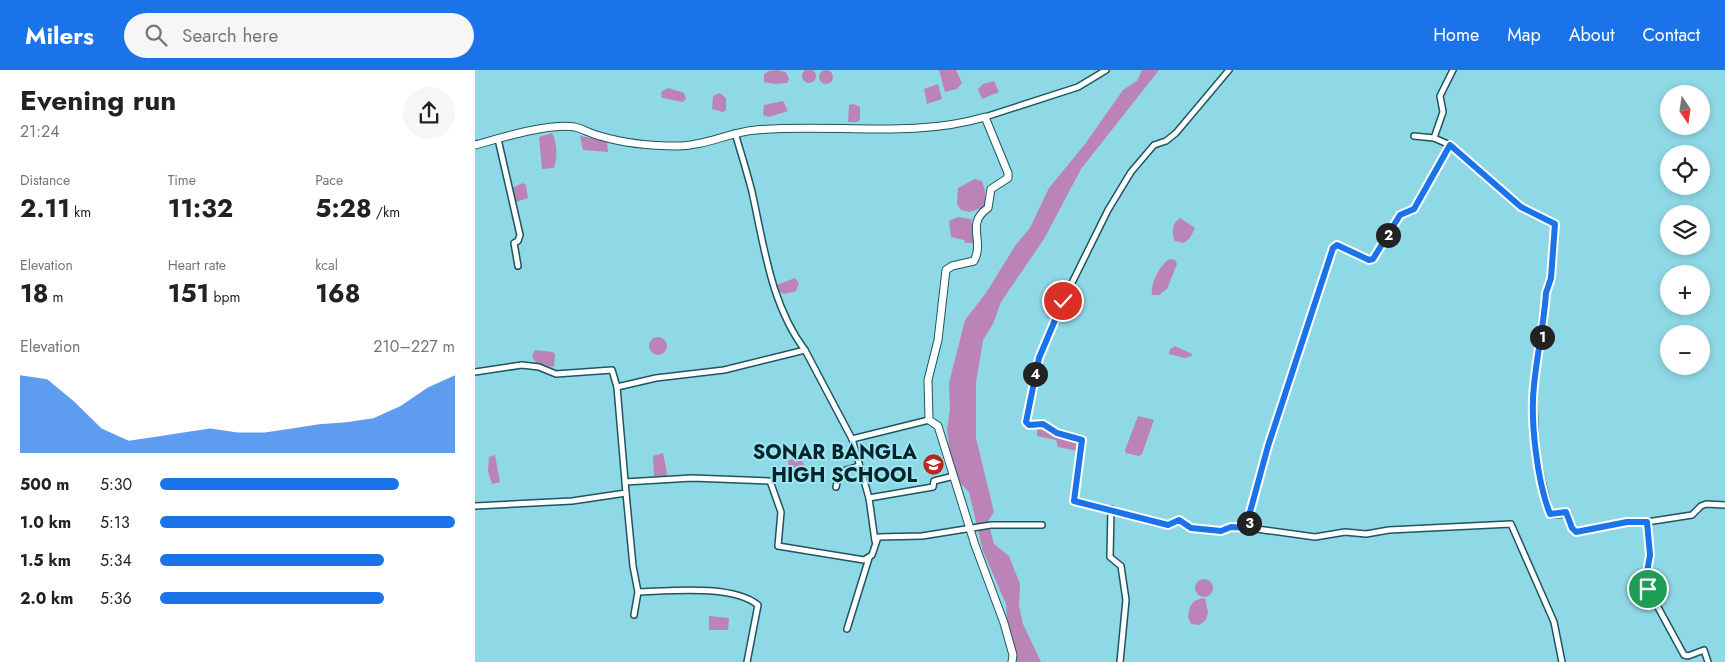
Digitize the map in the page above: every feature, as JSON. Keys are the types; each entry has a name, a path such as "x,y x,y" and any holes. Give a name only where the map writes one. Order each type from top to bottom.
{"street":[{"path":"475,145 562,126 576,127 600,137 679,146 756,130 817,128 894,130 950,126 985,117 1078,87 1106,70"},
{"path":"1229,70 1176,133 1166,141 1154,145 1131,172 1108,210 1063,301 1039,358 1026,422 1029,425 1043,424 1057,433 1082,440 1074,501 1168,525 1179,520 1191,528 1221,531 1231,527 1248,528 1315,537 1345,532 1366,534 1389,530 1511,524 1554,622 1562,662"},
{"path":"1434,138 1443,112 1440,96 1453,70"},
{"path":"929,420 928,380 937,340 946,270 952,266 974,261 977,247 975,222 980,214 988,208 991,188 1008,178 1008,173 985,117"},
{"path":"735,133 752,192 767,264 795,337 805,350 852,439 869,498 875,541"},
{"path":"1414,136 1434,138 1450,145 1521,207 1555,224 1551,278 1546,293 1533,387 1536,456 1550,514 1566,512 1572,528 1576,532 1627,522 1647,522 1692,515 1701,506 1706,504 1725,505"},
{"path":"498,139 519,235 518,241 514,243 517,266"},
{"path":"1248,528 1250,512 1268,446 1333,248 1337,245 1369,260 1373,259 1400,215 1414,209 1450,145"},
{"path":"617,387 656,378 724,370 805,350"},
{"path":"475,372 522,365 539,366 556,374 612,370 617,387 625,493 633,566 638,592 634,615"},
{"path":"852,439 929,420 938,426 1004,623 1013,654 1012,662"},
{"path":"836,487 839,474 859,466"},
{"path":"869,498 933,487 934,481 954,476"},
{"path":"625,482 692,478 770,481 781,512 778,546 864,560 869,558"},
{"path":"475,506 572,501 625,493"},
{"path":"1111,509 1110,557 1121,566 1126,600 1120,662"},
{"path":"1647,522 1650,555 1646,584 1651,599 1684,656 1704,650 1708,662"},
{"path":"847,629 877,537 922,536 991,525 1042,525"},
{"path":"638,592 736,594 758,605 747,662"}],"shaded area":[{"path":"806,69 812,69 816,76 812,83 806,83 802,79 802,73"},
{"path":"777,70 786,72 789,79 787,83 774,84 764,82 764,74"},
{"path":"823,70 829,70 833,77 829,84 823,84 819,80 819,74"},
{"path":"939,70 956,70 962,83 957,89 945,92"},
{"path":"1142,70 1159,70 1081,169 1044,239 1001,302 993,324 983,340 976,383 976,438 994,512 988,521 994,544 1009,556 1020,584 1019,606 1023,624 1041,662 1017,662 1007,619 1006,604 983,551 969,492 960,483 950,453 947,429 950,409 949,383 965,320 986,293 1015,246 1030,228 1049,188 1085,144 1123,90 1137,81"},
{"path":"994,81 999,92 982,99 978,89 983,84"},
{"path":"938,84 942,99 927,104 924,89"},
{"path":"668,88 684,93 686,99 683,102 662,98 661,92"},
{"path":"720,93 726,98 726,110 723,112 712,109 713,96"},
{"path":"783,101 788,111 769,117 763,115 764,105"},
{"path":"853,104 860,107 860,119 858,122 848,122 849,105"},
{"path":"552,133 556,145 554,168 542,169 539,137"},
{"path":"580,136 607,141 608,152 583,150"},
{"path":"975,179 982,181 985,191 985,207 969,212 961,210 957,204 958,188"},
{"path":"523,183 526,185 528,198 516,202 512,188"},
{"path":"958,217 971,219 975,243 965,243 964,240 951,237 949,221"},
{"path":"1180,218 1195,228 1190,238 1184,243 1175,241 1173,234 1173,228"},
{"path":"1170,259 1175,260 1177,264 1167,289 1159,295 1152,295 1157,275 1163,265"},
{"path":"795,278 799,283 796,291 784,294 780,292 777,285"},
{"path":"658,337 664,340 667,346 664,352 658,355 652,352 649,346 652,340"},
{"path":"1175,346 1192,354 1192,356 1185,358 1169,354 1170,349"},
{"path":"535,350 553,352 555,354 554,367 537,364 532,357"},
{"path":"1138,416 1154,420 1142,454 1139,456 1126,453 1125,450"},
{"path":"1041,426 1080,440 1078,451 1058,447 1056,440 1037,436 1037,427"},
{"path":"663,453 667,473 664,479 654,476 653,456"},
{"path":"495,455 500,482 492,484 488,471 489,457"},
{"path":"795,458 802,461 807,469 803,472 790,474 788,461"},
{"path":"1204,579 1210,582 1213,588 1210,594 1204,597 1198,594 1195,588 1198,582"},
{"path":"1205,598 1208,612 1206,620 1199,625 1191,624 1188,617 1189,609 1195,601"},
{"path":"709,616 729,618 728,630 709,630"}],"place":[{"name":"SONAR BANGLA HIGH SCHOOL","path":"933,464"}],"route":[{"path":"1063,301 1039,358 1026,422 1029,425 1043,424 1057,433 1082,440 1074,501 1151,519 1168,525 1179,520 1186,527 1191,528 1221,531 1231,527 1248,528 1250,512 1268,446 1319,285 1333,248 1337,245 1369,260 1373,259 1400,215 1414,209 1417,205 1430,177 1450,145 1521,207 1555,224 1556,230 1551,254 1551,278 1546,293 1541,343 1533,387 1536,456 1542,486 1550,514 1566,512 1573,531 1643,520 1647,522 1650,555 1646,578 1648,589"}]}
